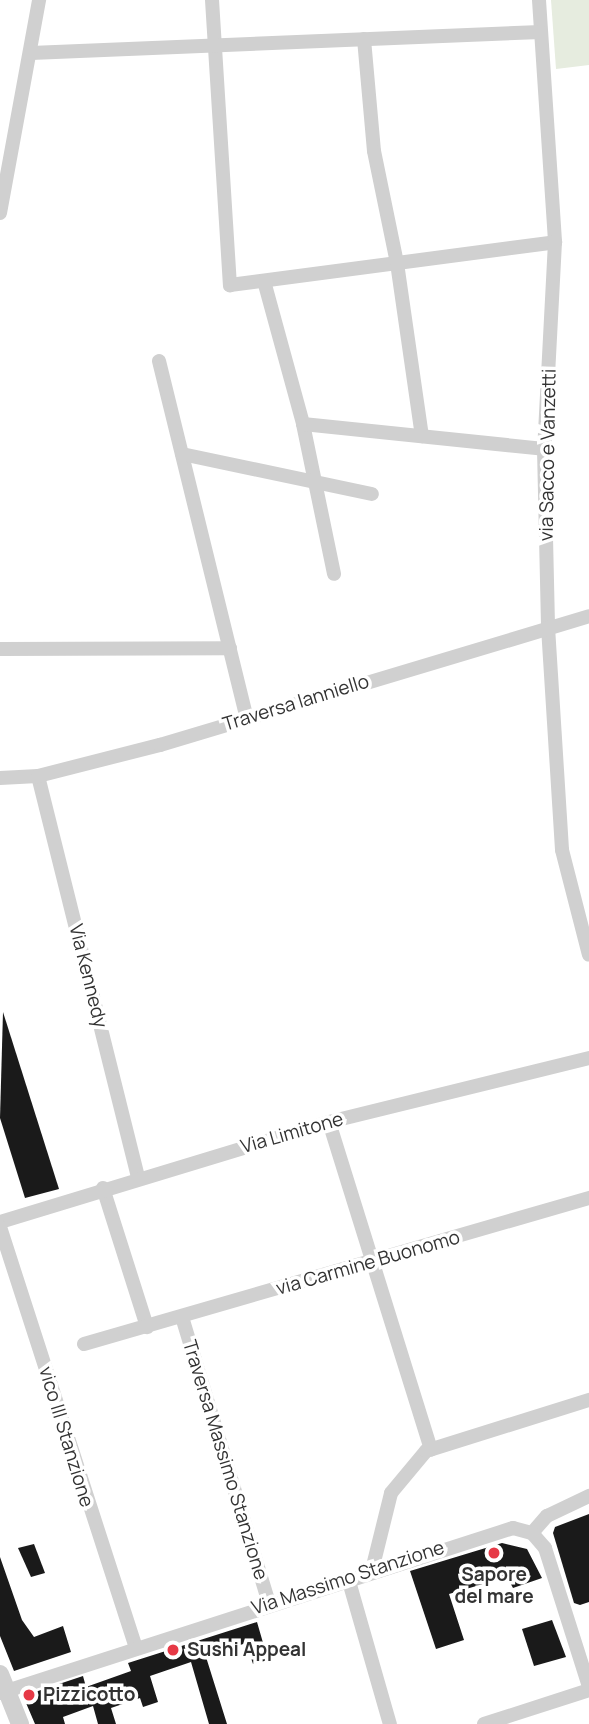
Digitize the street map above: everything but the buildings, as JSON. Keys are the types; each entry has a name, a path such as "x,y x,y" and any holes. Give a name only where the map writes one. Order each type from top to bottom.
{"street":[{"path":"0,213 39,0"},
{"path":"212,0 230,285 555,242"},
{"name":"via Sacco e Vanzetti","path":"539,0 555,242 544,449 548,626 562,850 589,955"},
{"path":"31,53 541,33"},
{"path":"364,39 374,151 397,263 422,436"},
{"path":"264,281 303,424 334,574"},
{"path":"159,361 247,718"},
{"path":"303,424 544,449"},
{"path":"182,454 372,494"},
{"name":"Traversa Ianniello","path":"0,778 38,776 247,718 548,626 589,616"},
{"path":"0,649 230,648"},
{"name":"Via Kennedy","path":"38,776 138,1176"},
{"name":"Via Limitone","path":"0,1225 138,1176 329,1122 589,1058"},
{"path":"329,1122 431,1450"},
{"path":"103,1188 147,1326"},
{"name":"via Carmine Buonomo","path":"84,1344 589,1198"},
{"name":"vico III Stanzione","path":"0,1225 135,1646"},
{"name":"Traversa Massimo Stanzione","path":"182,1317 269,1603"},
{"path":"372,1570 391,1493 410,1466 431,1450 589,1400"},
{"path":"484,1724 589,1689 545,1548 531,1533 547,1516 589,1496"},
{"name":"Via Massimo Stanzione","path":"2,1685 135,1646 490,1532 513,1528 531,1533"},
{"path":"348,1578 390,1724"},
{"path":"2,1685 20,1724"}],"shaded area":[{"path":"551,0 589,0 589,65 556,69"}],"place":[{"name":"Sapore del mare","path":"494,1553"},
{"name":"Sushi Appeal","path":"173,1650"},
{"name":"Pizzicotto","path":"29,1695"}]}
